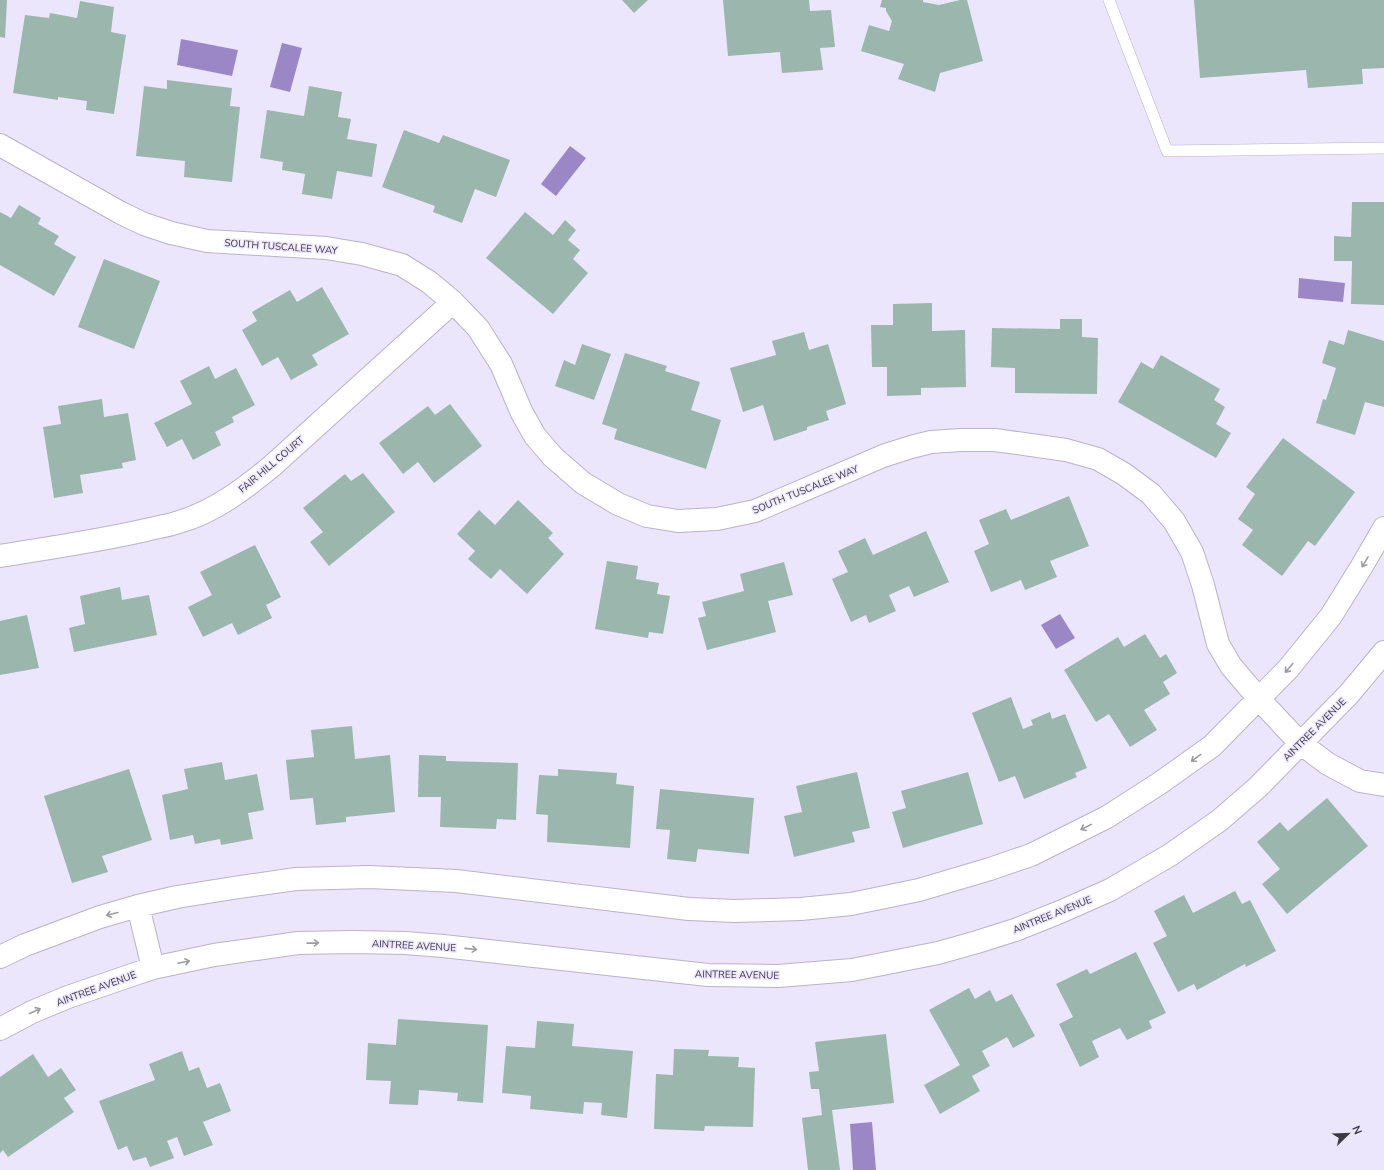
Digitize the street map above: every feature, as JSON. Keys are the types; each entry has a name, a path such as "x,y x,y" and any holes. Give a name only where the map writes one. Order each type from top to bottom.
{"street":[{"name":"SOUTH TUSCALEE WAY","path":"0,144 121,213 144,224 171,233 206,242 326,248 362,254 402,265 429,282 453,302 478,328 501,364 522,413 535,436 553,457 582,484 618,504 647,516 678,521 717,519 755,511 883,456 931,442 995,440 1066,450 1098,459 1124,474 1151,494 1174,521 1194,559 1203,584 1218,644 1231,666 1259,699 1300,743 1328,764 1360,781 1384,785"},
{"name":"FAIR HILL COURT","path":"0,556 110,538 180,522 228,499 250,484 272,466 453,302"},
{"path":"0,958 25,945 100,917 138,906 177,897 296,880 369,877 456,882 689,909 735,911 801,909 851,904 919,890 990,869 1032,855 1107,817 1160,783 1212,746 1288,669 1331,616 1384,528"},
{"name":"AINTREE AVENUE","path":"0,1029 32,1012 68,997 153,968 214,955 298,943 353,942 443,946 708,975 778,976 860,969 938,953 978,942 1047,917 1110,890 1170,854 1220,820 1258,787 1349,694 1384,652"},
{"path":"138,906 153,968"}],"lane":[{"path":"1109,0 1167,151 1384,148"}],"shaded area":[{"path":"181,39 238,50 232,76 177,65"},
{"path":"282,43 302,48 290,92 270,87"},
{"path":"570,146 586,158 556,196 541,184"},
{"path":"1299,278 1345,283 1343,302 1298,298"},
{"path":"1060,614 1075,638 1056,649 1041,625"},
{"path":"872,1122 876,1170 853,1170 850,1124"}],"building":[{"path":"0,0 7,0 5,38 0,37"},
{"path":"622,0 648,0 634,13"},
{"path":"723,0 809,0 810,11 831,10 835,47 820,48 823,70 782,73 780,52 728,56"},
{"path":"882,0 923,0 923,2 939,5 960,0 967,0 983,61 940,73 935,92 898,79 904,64 861,51 869,25 889,31 892,21 886,11 886,8 880,7"},
{"path":"1194,0 1384,0 1384,68 1362,69 1363,84 1308,88 1306,70 1200,78"},
{"path":"80,1 114,7 111,32 126,35 114,114 86,110 87,101 58,97 58,100 13,93 25,15 49,18 50,13 77,18"},
{"path":"167,80 232,88 230,106 240,107 232,182 184,177 185,161 136,156 144,86 167,89"},
{"path":"309,86 342,92 338,117 351,119 347,139 377,144 372,177 337,171 332,199 302,194 305,174 282,170 283,162 260,158 267,110 304,116"},
{"path":"404,130 439,143 443,135 510,160 496,197 475,189 462,223 433,212 435,206 382,187"},
{"path":"1352,202 1384,202 1384,305 1351,304 1352,261 1334,261 1334,236 1351,237"},
{"path":"19,205 41,218 38,224 59,236 54,244 76,257 54,296 0,265 0,212 11,218"},
{"path":"525,212 553,235 565,220 576,230 568,240 580,250 573,259 588,273 553,314 486,258"},
{"path":"104,259 160,281 134,349 78,327"},
{"path":"322,287 349,334 312,355 318,365 291,380 278,357 262,366 242,330 257,321 252,312 290,290 297,302"},
{"path":"932,303 932,331 965,330 966,387 921,388 921,395 887,396 887,367 872,367 871,325 893,325 893,304"},
{"path":"1060,319 1082,319 1082,337 1098,338 1097,394 1015,393 1015,368 991,367 992,328 1060,329"},
{"path":"1348,330 1384,341 1384,407 1365,402 1355,435 1316,423 1323,399 1326,400 1336,368 1322,363 1329,340 1344,345"},
{"path":"804,332 809,350 828,344 846,404 826,411 829,420 807,427 807,430 774,441 763,405 743,412 730,368 776,355 772,341"},
{"path":"582,344 611,354 594,400 555,386 564,360 575,365"},
{"path":"625,353 667,366 665,371 700,382 691,410 721,420 706,469 614,439 617,429 602,424"},
{"path":"1161,355 1220,389 1214,400 1225,407 1216,424 1231,433 1216,458 1118,402 1141,362 1153,369"},
{"path":"209,366 215,379 236,368 255,405 232,417 234,422 215,432 221,445 193,460 182,439 167,447 154,423 192,404 180,381"},
{"path":"102,399 104,417 128,413 136,460 122,463 123,468 80,475 83,493 54,498 43,427 61,424 58,406"},
{"path":"450,404 482,446 434,483 418,462 403,474 379,443 428,406 435,415"},
{"path":"1283,438 1355,492 1315,546 1308,541 1282,576 1242,545 1253,530 1238,519 1255,494 1246,487"},
{"path":"363,473 395,512 329,566 310,542 323,532 303,508 345,474 351,481"},
{"path":"1069,496 1089,546 1050,561 1057,577 1025,590 1021,580 991,592 974,551 989,544 979,520 1006,509 1011,520"},
{"path":"518,500 553,533 548,538 564,554 527,594 500,569 491,579 468,559 475,551 457,534 479,510 495,525"},
{"path":"926,531 949,582 914,597 909,586 889,595 896,611 869,623 866,615 851,622 832,579 848,572 838,551 865,538 873,555"},
{"path":"255,545 281,597 266,605 272,618 238,635 232,623 203,637 188,607 212,595 200,572"},
{"path":"607,561 638,566 636,579 659,583 657,594 670,596 663,634 649,632 648,638 595,629"},
{"path":"784,562 793,595 768,601 776,632 707,650 698,618 706,616 702,602 744,591 740,574"},
{"path":"120,587 122,600 149,595 157,635 74,652 69,628 85,624 80,596"},
{"path":"27,615 39,668 0,675 0,621"},
{"path":"1145,634 1160,658 1166,654 1177,673 1163,682 1170,694 1144,710 1157,730 1130,747 1109,714 1096,722 1064,670 1118,637 1124,647"},
{"path":"1011,697 1023,729 1033,725 1031,720 1050,712 1052,719 1065,714 1087,768 1075,773 1077,777 1024,799 1015,776 999,782 972,713"},
{"path":"352,726 355,759 390,755 395,812 346,817 346,822 316,825 313,798 290,800 286,760 314,757 311,730"},
{"path":"419,755 446,756 446,761 518,763 516,820 497,819 496,829 440,827 441,797 418,797"},
{"path":"222,762 225,780 257,774 264,810 248,813 253,839 221,845 220,839 195,844 193,835 170,840 162,795 188,789 184,769"},
{"path":"129,769 152,840 102,856 108,872 72,883 44,796"},
{"path":"558,769 617,773 616,784 634,786 630,848 547,842 548,815 536,814 539,775 558,776"},
{"path":"857,772 870,828 852,832 855,842 794,857 784,816 802,812 796,786"},
{"path":"968,772 983,824 903,848 892,812 906,808 901,791"},
{"path":"660,789 754,798 749,854 698,849 696,862 667,859 670,830 656,829"},
{"path":"1327,798 1368,846 1287,914 1262,884 1280,869 1257,842 1280,822 1288,831"},
{"path":"1235,891 1242,904 1250,900 1276,951 1246,967 1245,964 1197,990 1194,984 1178,992 1153,943 1167,936 1154,911 1184,895 1193,913"},
{"path":"1136,952 1166,1013 1149,1021 1152,1028 1127,1040 1120,1028 1092,1041 1099,1057 1080,1067 1059,1024 1073,1017 1056,984 1087,969 1090,974"},
{"path":"969,988 975,999 990,990 996,1002 1012,994 1035,1036 1013,1048 1007,1037 982,1051 990,1066 972,1076 980,1091 940,1114 924,1085 960,1065 929,1010"},
{"path":"398,1019 488,1025 483,1103 457,1101 458,1093 419,1090 418,1105 389,1104 391,1081 366,1080 368,1043 396,1045"},
{"path":"537,1021 574,1024 572,1046 633,1051 627,1118 601,1115 602,1103 584,1102 583,1114 530,1109 531,1096 502,1093 506,1046 535,1048"},
{"path":"886,1034 894,1103 832,1110 840,1170 808,1170 802,1118 822,1115 819,1089 811,1089 809,1072 819,1071 815,1042"},
{"path":"674,1049 709,1050 708,1056 739,1057 738,1067 755,1068 753,1127 705,1126 704,1131 654,1129 656,1074 673,1075"},
{"path":"182,1051 189,1071 199,1067 207,1088 220,1083 231,1111 203,1122 213,1145 184,1156 177,1137 167,1141 174,1158 150,1167 146,1157 133,1161 127,1146 118,1150 99,1101 155,1080 149,1064"},
{"path":"33,1054 48,1077 61,1068 76,1090 64,1098 74,1112 8,1157 3,1150 0,1153 0,1077"}]}
